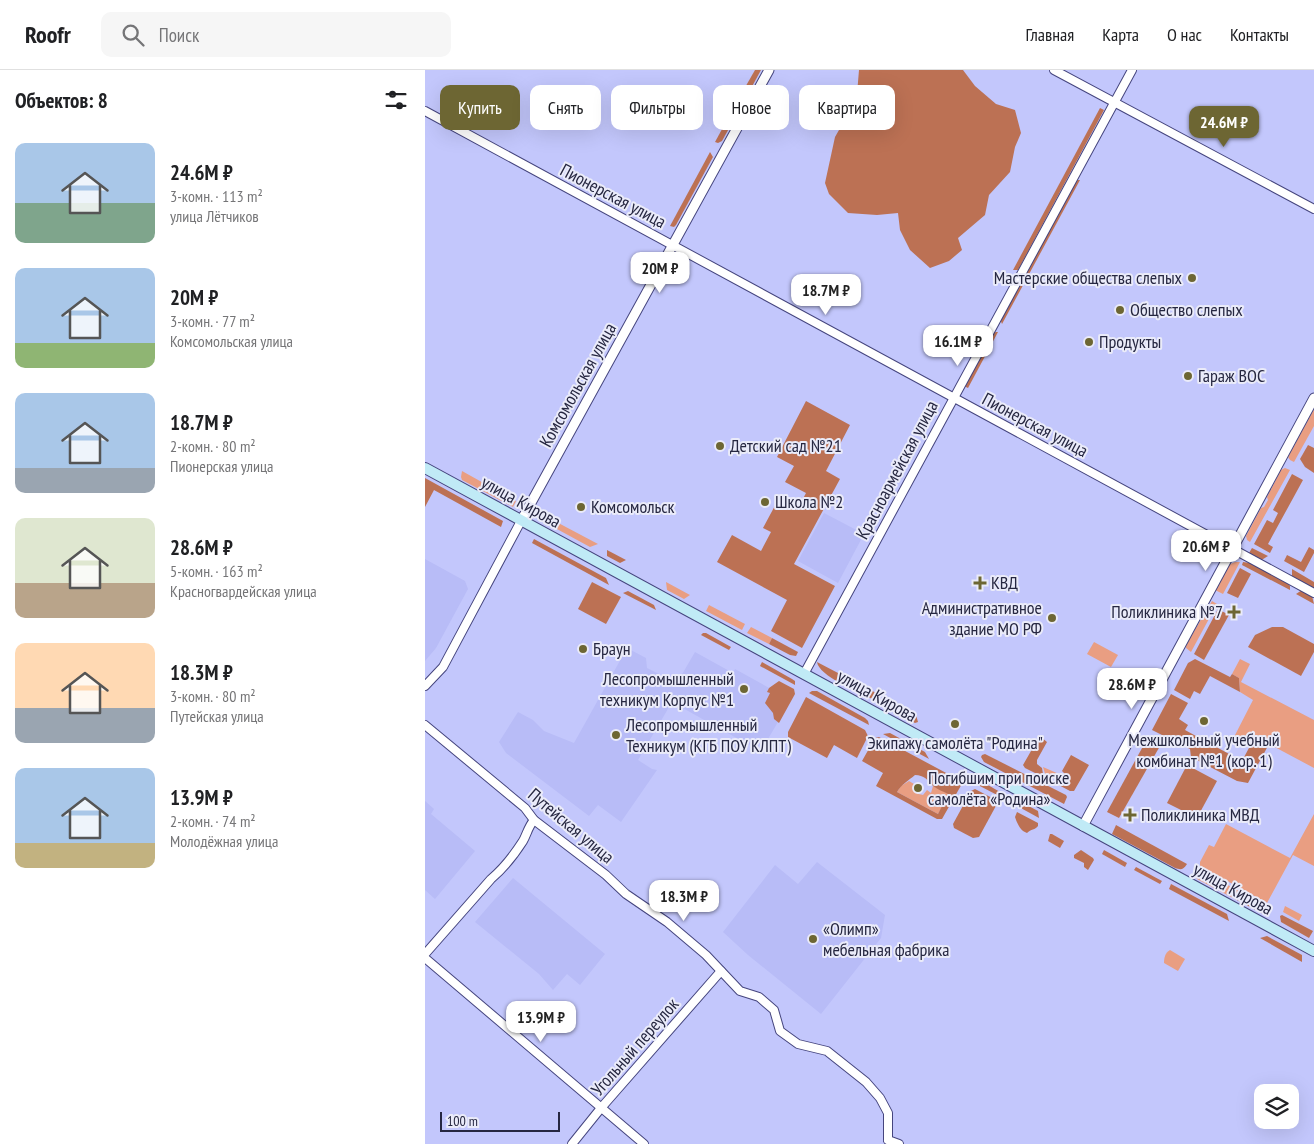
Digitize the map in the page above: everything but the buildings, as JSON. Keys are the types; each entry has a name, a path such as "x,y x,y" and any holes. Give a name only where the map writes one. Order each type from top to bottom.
{"main road":[{"name":"улица Кирова","path":"425,468 1314,951"}],"street":[{"name":"Комсомольская улица","path":"425,686 443,667 521,521 769,70"},
{"path":"1054,70 1314,209"},
{"name":"Красноармейская улица","path":"804,674 1131,70"},
{"name":"Пионерская улица","path":"425,111 1314,593"},
{"path":"1083,826 1314,398"},
{"name":"Путейская улица","path":"425,725 525,808 534,820 606,875 626,894 667,922 706,955 740,991 759,997 774,1010 780,1031 798,1044 827,1051 866,1082 880,1098 888,1113 885,1142 899,1144"},
{"path":"425,954 491,879 501,871 523,840 528,827 534,820"},
{"path":"425,958 644,1144"},
{"name":"Угольный переулок","path":"573,1144 601,1108 721,971"}],"shaded area":[{"path":"755,70 761,70 753,85 746,85"},
{"path":"859,70 963,70 975,86 996,104 1015,110 1021,133 1015,147 1010,172 989,195 985,215 958,238 962,250 949,261 930,268 910,250 900,230 898,213 877,215 848,213 829,194 825,183 835,137 839,130 895,130 895,85 858,85"},
{"path":"1100,108 1104,110 1018,270 1013,270"},
{"path":"722,130 728,130 722,141 715,142"},
{"path":"710,152 713,157 676,225 674,227 670,226"},
{"path":"1077,180 1080,180 1002,324 1000,319"},
{"path":"998,332 968,388 964,386 993,333"},
{"path":"806,401 850,425 826,471 840,479 794,564 835,586 802,648 771,631 787,600 717,562 732,535 761,551 771,532 763,528 778,500 797,510 806,493 785,482 794,466 777,457"},
{"path":"1314,409 1314,426 1294,462 1288,457"},
{"path":"1308,445 1314,448 1314,473 1305,467 1300,459"},
{"path":"1285,468 1290,470 1250,542 1246,536 1261,508 1264,507 1268,500 1267,497 1281,470"},
{"path":"462,471 516,501 513,507 462,480"},
{"path":"1292,474 1303,480 1268,544 1273,547 1270,553 1254,544 1267,520 1273,523 1278,513 1273,510"},
{"path":"425,478 503,521 501,527 434,490 425,507"},
{"path":"824,513 864,534 838,583 798,561"},
{"path":"547,517 598,544 590,547 544,522"},
{"path":"534,539 606,578 609,585 532,543"},
{"path":"1309,547 1314,550 1314,553 1304,572 1284,561 1287,555 1301,562"},
{"path":"1252,548 1268,556 1260,561 1250,556 1249,553"},
{"path":"607,550 626,560 620,563 607,556"},
{"path":"425,559 465,581 468,589 436,648 425,661"},
{"path":"1240,562 1223,594 1215,590 1228,565"},
{"path":"1243,562 1250,563 1288,583 1290,590 1242,565"},
{"path":"1240,568 1251,574 1238,598 1227,593"},
{"path":"1292,569 1314,582 1314,590 1292,578"},
{"path":"592,582 621,597 606,624 578,609"},
{"path":"666,582 690,595 684,599 667,590"},
{"path":"1302,590 1312,596 1314,604 1296,594"},
{"path":"628,591 654,605 656,610 623,593"},
{"path":"1212,601 1217,604 1191,652 1186,648 1186,645"},
{"path":"709,605 745,624 742,630 706,611"},
{"path":"1218,609 1229,615 1204,660 1194,654"},
{"path":"751,627 772,638 769,644 747,633"},
{"path":"1272,627 1283,627 1314,644 1314,652 1301,676 1248,647 1255,635"},
{"path":"703,633 731,647 729,650 701,635"},
{"path":"772,638 798,652 796,656 790,655 769,644"},
{"path":"1094,642 1118,655 1111,667 1087,654"},
{"name":"Лесопромышленный Техникум (КГБ ПОУ КЛПТ)","path":"627,648 646,658 647,668 677,683 695,652 733,673 735,669 791,700 765,744 755,740 749,745 672,702 638,760 657,770 621,822 598,805 589,816 506,753 499,742 518,712 533,720 544,731 574,743"},
{"path":"1195,659 1230,677 1232,674 1239,678 1240,692 1210,676 1200,694 1194,691 1190,699 1174,690 1188,663"},
{"path":"1240,659 1250,664 1241,682 1314,720 1314,768 1269,744 1250,746 1234,737 1253,700 1240,692 1239,678 1232,674"},
{"path":"762,662 795,681 795,685 760,666"},
{"path":"817,662 880,695 873,699 848,687 824,673"},
{"path":"779,681 794,689 795,694 779,723 774,719 773,713 765,703 770,693 767,692 769,688"},
{"path":"817,691 865,718 869,725 809,693"},
{"path":"1171,694 1188,703 1179,719 1188,725 1185,730 1242,761 1250,746 1269,744 1248,783 1237,781 1191,757 1190,749 1152,730"},
{"path":"806,697 865,730 868,736 857,758 834,745 827,758 788,737 788,732"},
{"path":"888,700 916,715 918,722 915,723 888,709 886,706"},
{"path":"890,733 925,752 929,759 883,734"},
{"path":"879,737 963,782 942,819 937,819 876,786 883,773 862,761 875,738","holes":["915,775 925,778 933,786 948,794 938,814 897,792"]},
{"path":"1039,737 1047,742 1037,760 1037,764 1042,768 1043,774 1041,776 1025,768 1023,765"},
{"path":"1147,739 1160,746 1119,818 1107,812"},
{"path":"985,754 1066,795 1064,804 984,762 981,757"},
{"path":"1071,755 1089,765 1074,791 1070,791 1053,782 1064,777 1065,774 1062,771"},
{"path":"1187,765 1217,781 1197,818 1167,803"},
{"path":"1043,767 1060,776 1049,779 1046,777"},
{"path":"909,781 914,784 913,788 916,792 923,795 927,790 931,793 933,786 949,794 938,814 897,792 901,786"},
{"path":"981,781 1000,792 1001,797 976,784"},
{"path":"975,789 996,800 997,804 979,837 973,838 954,828 953,824 971,791"},
{"path":"425,801 434,809 431,814 475,851 435,899 425,890"},
{"path":"1021,803 1038,811 1039,818 1019,807"},
{"path":"1017,812 1038,823 1038,826 1027,833 1022,830 1015,817"},
{"path":"1314,814 1314,866 1293,855 1267,903 1200,866 1200,862 1209,845 1214,847 1226,824 1290,858"},
{"path":"1116,825 1187,864 1182,869 1175,868 1112,834"},
{"path":"1050,834 1064,841 1060,848 1048,841"},
{"path":"1081,850 1094,860 1088,870 1084,867 1084,863 1074,858 1074,855"},
{"path":"1104,850 1127,863 1125,867 1102,854"},
{"name":"«Олимп» мебельная фабрика","path":"817,862 885,915 881,938 821,1014 748,955 723,932 775,865 798,884"},
{"path":"1136,867 1162,881 1160,884 1134,870"},
{"path":"1196,869 1239,891 1235,899 1197,879 1195,875"},
{"path":"513,878 605,954 580,985 567,974 553,990 539,974 475,922"},
{"path":"1171,884 1227,914 1229,921 1169,889"},
{"path":"1239,891 1271,909 1265,915 1235,899"},
{"path":"1285,906 1302,915 1299,921 1283,912"},
{"path":"1282,915 1313,931 1309,938 1281,922 1280,916"},
{"path":"1267,936 1302,955 1302,962 1260,938"},
{"path":"1170,950 1185,959 1178,971 1164,963 1165,956"}],"place":[{"name":"Мастерские общества слепых","path":"1192,278"},
{"name":"Общество слепых","path":"1120,310"},
{"name":"Продукты","path":"1089,342"},
{"name":"Гараж ВОС","path":"1188,376"},
{"name":"Детский сад №21","path":"720,446"},
{"name":"Школа №2","path":"765,502"},
{"name":"Комсомольск","path":"581,507"},
{"name":"КВД","path":"980,583"},
{"name":"Поликлиника №7","path":"1234,612"},
{"name":"Административное здание МО РФ","path":"1052,618"},
{"name":"Браун","path":"583,649"},
{"name":"Лесопромышленный техникум Корпус №1","path":"744,689"},
{"name":"Межшкольный учебный комбинат №1 (кор. 1)","path":"1204,721"},
{"name":"Экипажу самолёта \"Родина\"","path":"955,724"},
{"name":"Лесопромышленный Техникум (КГБ ПОУ КЛПТ)","path":"616,735"},
{"name":"Погибшим при поиске самолёта «Родина»","path":"918,788"},
{"name":"Поликлиника МВД","path":"1130,815"},
{"name":"«Олимп» мебельная фабрика","path":"813,939"}]}
